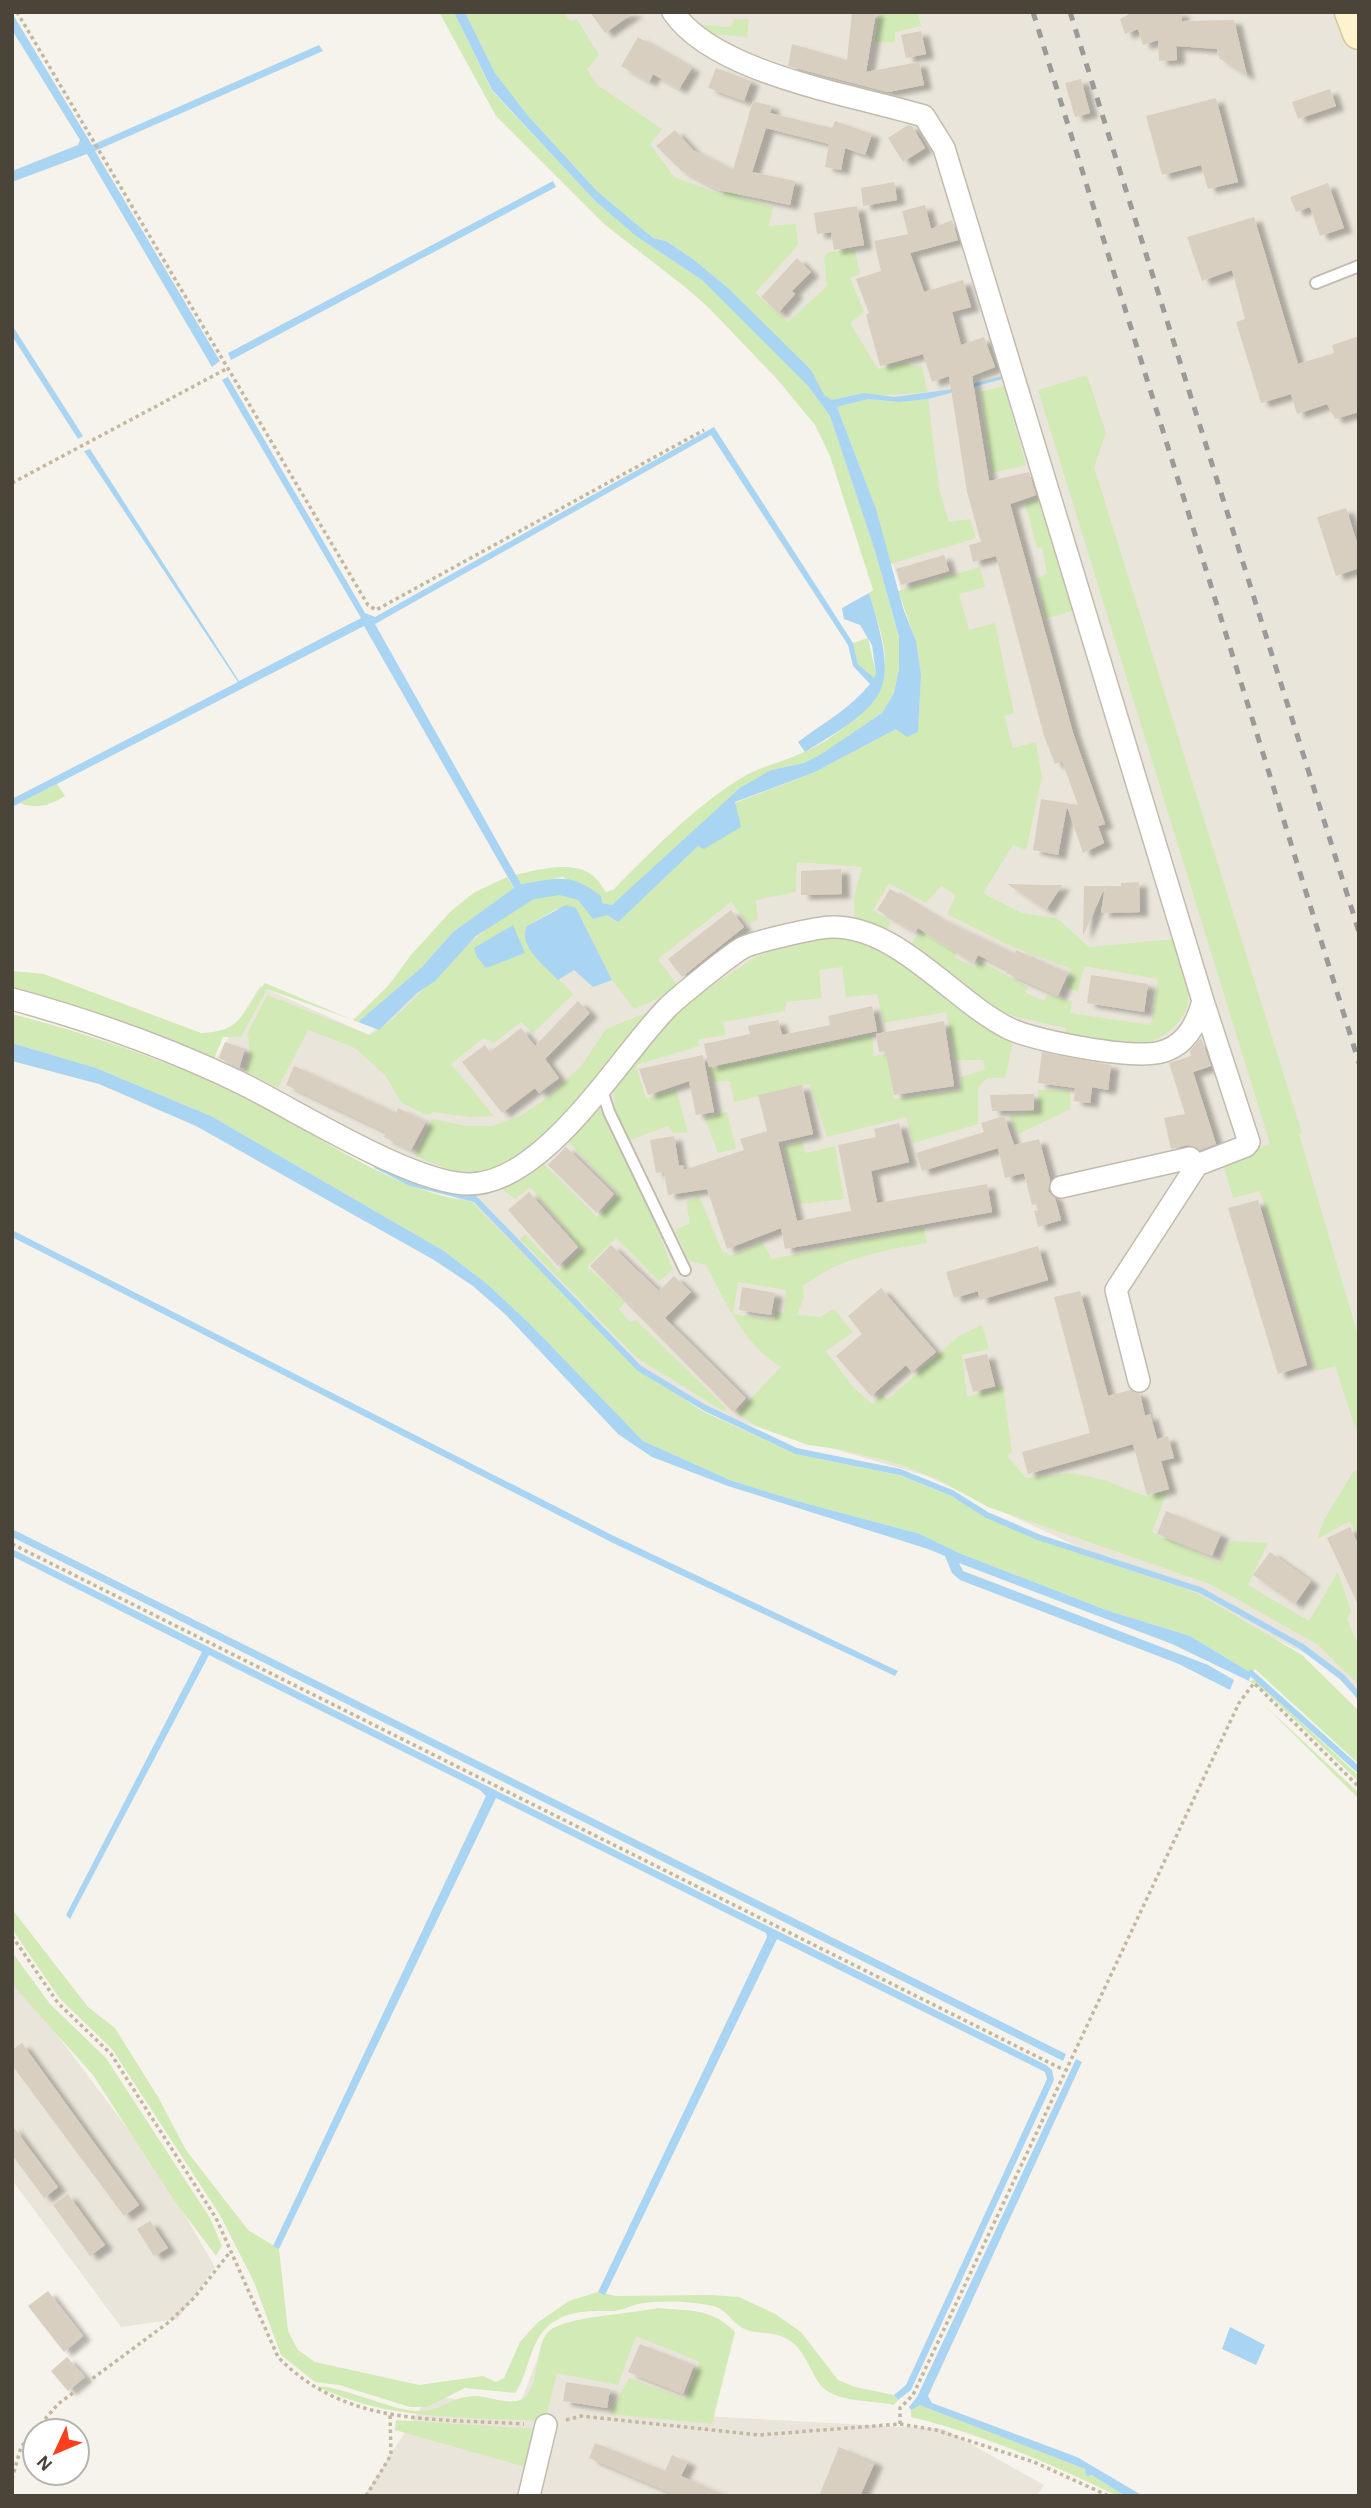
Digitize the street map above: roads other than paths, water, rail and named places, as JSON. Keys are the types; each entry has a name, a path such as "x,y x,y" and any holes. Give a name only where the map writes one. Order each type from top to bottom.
{"main road":[{"path":"1351,12 1359,33"}],"street":[{"path":"673,12 702,43 751,67 924,116 944,148 1203,1001 1249,1142 1246,1146 1197,1165 1116,1290 1139,1381"},
{"path":"12,999 149,1045 238,1082 405,1167 438,1179 468,1184 492,1181 514,1171 554,1138 602,1090 668,1007 743,948 831,927 864,932 936,973 974,1008 1013,1030 1054,1041 1122,1053 1161,1052 1181,1042 1198,1022 1203,1001"},
{"path":"1061,1187 1190,1158 1197,1165"},
{"path":"529,2496 546,2426"}],"lane":[{"path":"1316,283 1359,266"},
{"path":"602,1090 614,1124 685,1270"}],"water":[{"path":"454,12 465,12 495,73 529,117 597,191 653,238 666,241 693,259 728,288 811,370 824,395 832,400 864,393 894,397 953,389 1002,376 1003,379 928,399 899,402 868,399 837,407 876,509 903,608 916,641 921,675 918,732 907,737 896,729 815,772 735,802 741,827 704,849 698,846 618,922 607,915 593,919 578,900 559,895 534,899 476,936 435,981 417,993 379,1030 358,1022 421,968 453,932 514,888 364,626 12,807 12,799 238,682 84,451 90,449 239,681 361,618 222,380 228,377 365,613 375,617 714,427 853,643 858,664 874,678 876,674 872,645 860,625 844,619 842,608 869,593 884,652 885,673 880,690 871,705 856,719 805,752 798,742 845,708 870,684 853,666 848,645 711,435 375,624 521,884 554,879 572,880 601,896 602,903 612,905 740,788 771,770 804,763 820,755 882,713 894,693 899,668 899,637 875,551 830,416 808,386 702,280 636,236 595,201 492,90"},
{"path":"12,13 92,145 319,45 323,51 95,151 220,361 212,367 87,154 12,182 12,171 78,145 80,140 12,30"},
{"path":"553,181 556,187 231,360 228,353"},
{"path":"12,325 83,436 78,439 12,336"},
{"path":"566,905 576,908 612,980 593,987 574,970 558,980 529,948 525,933 527,926"},
{"path":"513,925 525,953 486,968 474,948"},
{"path":"12,1043 96,1068 211,1116 444,1251 486,1283 528,1322 643,1441 730,1480 920,1534 959,1553 1106,1610 1190,1636 1251,1673 1249,1681 1172,1644 959,1563 963,1571 1208,1665 1234,1680 1230,1690 1179,1664 960,1580 952,1573 945,1556 928,1549 728,1486 652,1457 618,1434 506,1315 473,1286 434,1260 196,1126 99,1084 12,1061"},
{"path":"12,1230 614,1536 898,1671 895,1676 613,1543 12,1237"},
{"path":"12,1529 1066,2054 1063,2061 12,1537"},
{"path":"12,1549 1052,2070 1054,2080 911,2390 898,2400 894,2395 906,2385 1047,2079 1045,2072 777,1939 605,2295 598,2292 767,1937 766,1933 496,1798 279,2249 273,2246 486,1796 480,1790 209,1655 70,1919 66,1915 202,1652 12,1556"},
{"path":"1076,2059 1082,2062 928,2396 932,2403 1077,2457 1143,2496 1125,2496 1092,2475 1086,2476 1085,2469 920,2405 911,2410 909,2407 917,2397"},
{"path":"1230,2327 1265,2345 1256,2365 1222,2349"}],"waterway":[{"path":"377,1166 411,1183 475,1199 639,1368 705,1408 796,1451 900,1472 952,1493 987,1515 1038,1537 1200,1590 1301,1646 1342,1677 1359,1696"},
{"path":"1251,1673 1359,1770"}],"railway":[{"path":"1033,12 1359,1063"},
{"path":"1070,12 1359,932"}]}
